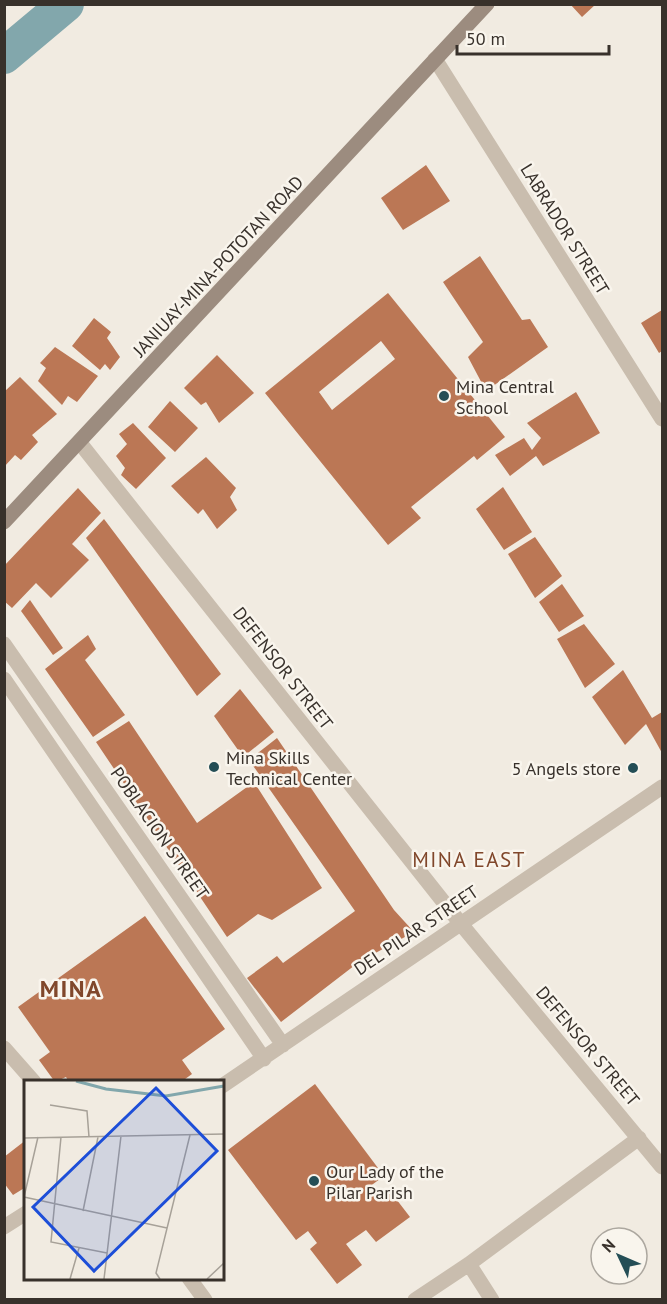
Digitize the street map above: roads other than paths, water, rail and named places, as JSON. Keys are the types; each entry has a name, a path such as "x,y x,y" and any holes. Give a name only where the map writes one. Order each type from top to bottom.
{"main road":[{"name":"JANIUAY-MINA-POTOTAN ROAD","path":"4,522 487,4"}],"street":[{"name":"LABRADOR STREET","path":"435,59 663,419"},
{"name":"DEFENSOR STREET","path":"80,443 461,924 663,1167"},
{"name":"POBLACION STREET","path":"4,644 283,1045"},
{"path":"4,679 264,1059"},
{"name":"DEL PILAR STREET","path":"224,1085 663,787"},
{"path":"4,1048 32,1080"},
{"path":"415,1299 469,1264 639,1138"},
{"path":"4,1227 24,1215"},
{"path":"469,1264 492,1299"},
{"path":"191,1280 205,1299"}],"waterway":[{"path":"4,56 66,4"}],"place":[{"name":"Mina Central School","path":"444,396"},
{"name":"Mina Skills Technical Center","path":"214,767"},
{"name":"5 Angels store","path":"633,768"},
{"name":"Our Lady of the Pilar Parish","path":"314,1181"}],"district":[{"name":"MINA EAST","path":"469,859"},
{"name":"MINA","path":"71,988"}]}
